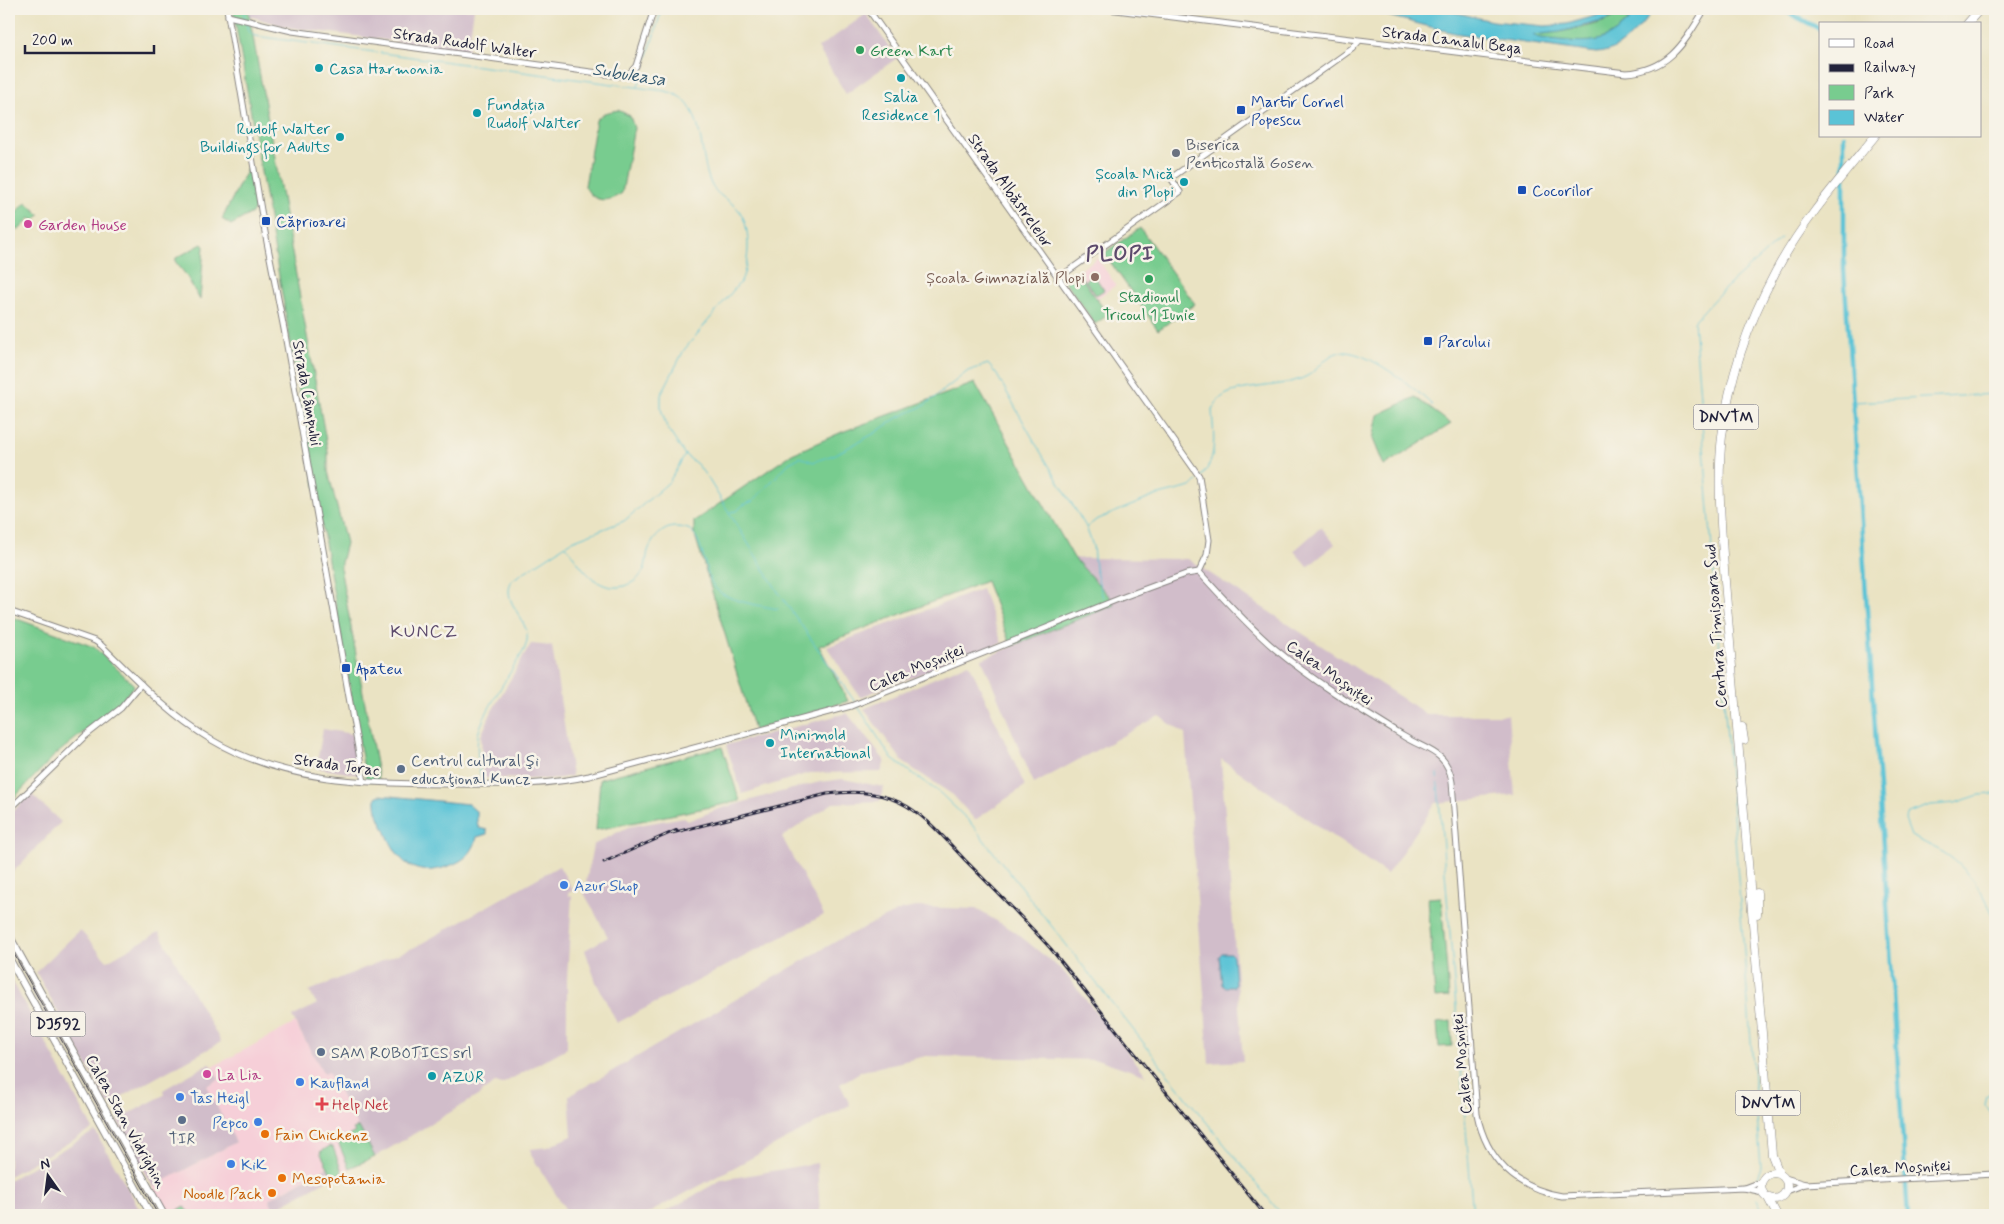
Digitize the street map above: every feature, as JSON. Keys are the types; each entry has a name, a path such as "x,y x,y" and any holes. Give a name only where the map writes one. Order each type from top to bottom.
{"highway":[{"path":"1969,22 1980,9"},
{"name":"Centura Timișoara Sud","path":"1782,1176 1772,1155 1732,666 1720,513 1722,436 1730,393 1748,334 1773,277 1794,241 1873,138"},
{"path":"1732,666 1744,740"},
{"path":"1756,960 1757,893"},
{"name":"Centura Timișoara Sud","path":"1763,1179 1772,1155"},
{"path":"1763,1179 1774,1172 1782,1176"},
{"name":"DNVTM","path":"1777,1215 1784,1193 1782,1176"},
{"name":"DNVTM","path":"1763,1179 1765,1195 1777,1215"},
{"path":"1765,1195 1775,1199 1784,1193"}],"main road":[{"name":"Calea Stan Vidrighin","path":"9,935 164,1215"},
{"name":"Calea Stan Vidrighin","path":"9,958 151,1215"}],"street":[{"name":"Strada Câmpului","path":"227,9 258,197 284,329 364,782"},
{"name":"Strada Rudolf Walter","path":"228,16 301,32 620,76 630,73 636,66 654,9"},
{"name":"Strada Albăstrelelor","path":"868,9 1199,476 1209,530 1207,555 1199,572"},
{"name":"Strada Canalul Bega","path":"1108,9 1620,73 1651,68 1672,56 1686,40 1705,9"},
{"path":"1058,279 1180,192 1171,178 1352,49 1359,41"},
{"name":"Calea Moșniței","path":"589,776 851,706 1126,596 1186,574 1199,572 1284,657 1395,732 1436,753 1448,766 1452,782 1477,1114 1484,1138 1499,1164 1512,1176 1529,1186 1549,1194 1562,1196 1744,1188 1765,1195"},
{"name":"Strada Torac","path":"9,611 95,641 161,703 201,733 255,760 298,773 364,782 546,784 589,776"},
{"path":"9,810 84,736 121,708 142,684"},
{"name":"Calea Moșniței","path":"1784,1193 1805,1184 1995,1174"},
{"name":"Calea Moșniței","path":"1782,1176 1805,1184"},
{"name":"Calea Moșniței","path":"1744,1188 1763,1179"}],"shaded area":[{"path":"248,9 474,9 468,51 287,27 249,16"},
{"path":"866,14 897,58 846,94 818,48"},
{"name":"Școala Gimnazială Plopi","path":"1097,258 1116,285 1096,299 1077,272"},
{"path":"1321,527 1335,544 1308,567 1294,551"},
{"path":"1074,558 1188,559 1428,715 1508,715 1515,795 1436,803 1387,874 1221,759 1243,1061 1209,1063 1185,734 1159,716 1034,784 982,659 1114,605 1111,598"},
{"path":"982,589 1002,643 860,697 827,647"},
{"path":"531,644 552,646 572,776 554,779 483,778 481,736 492,711"},
{"path":"969,663 1025,786 975,820 953,795 903,762 864,709"},
{"path":"847,713 885,761 881,772 809,773 742,794 726,745"},
{"path":"323,729 352,734 360,775 316,768"},
{"path":"843,779 884,787 880,801 833,803 782,837 824,915 617,1023 596,982 585,950 608,937 584,893 593,845 628,827 684,817 687,821 719,809 769,795 820,782"},
{"path":"30,793 61,822 9,876 9,816"},
{"name":"AZUR","path":"559,866 573,890 568,892 569,896 572,895 567,979 567,1048 502,1084 495,1083 481,1094 375,1157 328,1072 324,1074 292,1017 317,1004 309,991 415,947"},
{"path":"916,907 976,909 1014,931 1063,971 1147,1076 1100,1060 926,1056 862,1071 840,1084 850,1105 645,1215 569,1215 531,1155 531,1149 548,1147 572,1136 569,1096 842,938 901,910"},
{"path":"80,930 107,961 159,932 221,1042 108,1104 36,972"},
{"path":"9,975 93,1129 9,1176"},
{"path":"295,1023 324,1073 328,1071 375,1157 333,1177 327,1167 269,1199 274,1209 262,1215 169,1215 153,1187 236,1142 206,1086 219,1079 212,1067"},
{"path":"210,1063 219,1079 206,1086 236,1142 153,1187 117,1120 164,1095 163,1090"},
{"path":"95,1131 143,1215 9,1215 9,1180"},
{"path":"817,1163 820,1215 660,1215 721,1180"},
{"path":"328,1167 333,1177 274,1209 269,1199"}],"green space":[{"path":"233,9 248,9 328,452 328,471 346,543 340,567 379,780 366,781"},
{"path":"1627,9 1641,9 1614,33 1604,39 1588,42 1569,42 1533,37 1534,34 1583,28 1607,20"},
{"path":"618,110 630,116 634,128 622,193 611,199 601,200 592,196 585,186 596,120 604,113"},
{"path":"248,167 255,209 252,213 231,225 222,219"},
{"path":"26,202 40,215 34,221 30,218 19,230 16,228 11,233 9,231 9,221"},
{"name":"Stadionul Tricoul 1 Iunie","path":"1140,228 1195,304 1158,330 1104,253"},
{"path":"202,244 204,246 200,300 186,275 175,261 176,258"},
{"path":"1077,271 1108,315 1095,324 1064,280"},
{"path":"1093,274 1104,290 1096,295 1085,280"},
{"path":"975,383 1074,558 1111,598 1114,605 1011,646 986,581 819,646 848,701 754,730 694,532 694,521 792,454 842,432"},
{"path":"1415,397 1451,424 1384,466 1373,439 1378,415"},
{"path":"9,616 94,647 134,685 122,701 54,756 9,803"},
{"path":"722,747 740,801 596,830 600,779"},
{"path":"1441,897 1449,997 1435,998 1428,898"},
{"path":"1451,1021 1452,1046 1439,1047 1437,1023"},
{"path":"359,1127 375,1157 349,1168 338,1142 355,1132 353,1129"},
{"path":"330,1146 333,1147 342,1172 333,1177 320,1152"},
{"path":"185,1206 190,1215 171,1215 171,1214"}],"water":[{"path":"1361,9 1440,9 1492,21 1545,26 1567,24 1620,9 1627,9 1607,20 1560,32 1533,35 1545,39 1586,41 1605,38 1641,9 1654,9 1643,24 1622,44 1605,52 1596,53 1454,33"},
{"path":"380,795 468,804 477,812 479,828 487,830 487,834 477,837 471,851 464,859 454,864 436,869 416,869 401,859 390,841 377,811 376,797"},
{"path":"1222,953 1230,953 1233,956 1234,987 1222,985 1219,956"}],"waterway":[{"name":"Subuleasa","path":"243,9 245,18"},
{"path":"638,87 662,9"},
{"path":"1781,9 1819,28"},
{"name":"Subuleasa","path":"246,22 248,31 255,36 665,91 678,96 688,105 699,129 711,184 742,215 747,233 748,254 741,281 684,350 661,395 661,409 667,428 685,455 697,464 709,480 780,595"},
{"path":"1844,138 1844,270 1908,1215"},
{"path":"1756,1180 1761,1167 1694,321 1717,296 1781,238"},
{"path":"1201,477 1207,469 1213,453 1212,409 1221,398 1238,390 1298,380 1312,373 1328,358 1338,353 1354,354 1378,364 1403,380 1432,405"},
{"path":"730,512 737,511 743,505 753,501 789,463 800,457 813,462 836,454 875,433 895,419 925,405 968,371 988,364 997,375 1086,527 1093,546 1095,568 1103,598"},
{"path":"1854,402 1995,394"},
{"path":"481,779 477,747 480,728 484,717 524,650 527,640 525,627 509,594 512,580 572,541 624,521 669,482 685,455"},
{"path":"1087,527 1096,520 1155,496 1191,487 1197,481"},
{"path":"566,546 597,582 605,586 624,586 634,581 645,568 648,551 658,534 671,528 687,529 695,535 699,542 709,575 716,589 736,600 778,609"},
{"path":"783,599 855,702"},
{"path":"857,705 892,759 940,793 969,821 1190,1102 1282,1215"},
{"path":"1437,774 1473,1215"},
{"path":"1995,794 1979,795 1955,803 1931,805 1908,813 1905,820 1911,836 1949,856 1966,871 1979,889 1995,919"},
{"path":"1995,1091 1987,1095 1985,1105 1995,1119"},
{"path":"1757,1199 1764,1215"}],"tram line":[{"path":"9,945 158,1215"}],"railway":[{"path":"672,833 827,794 846,792 873,794 890,798 908,807 934,828 1051,949 1265,1215"},
{"path":"604,862 677,830"}],"place":[{"name":"Green Kart","path":"860,50"},
{"name":"Casa Harmonia","path":"319,68"},
{"name":"Salia Residence 1","path":"901,78"},
{"name":"Martir Cornel Popescu","path":"1241,110"},
{"name":"Fundația Rudolf Walter","path":"477,113"},
{"name":"Rudolf Walter Buildings for Adults","path":"340,137"},
{"name":"Biserica Penticostală Gosen","path":"1176,153"},
{"name":"Școala Mică din Plopi","path":"1184,182"},
{"name":"Cocorilor","path":"1522,190"},
{"name":"Căprioarei","path":"266,221"},
{"name":"Garden House","path":"28,224"},
{"name":"Școala Gimnazială Plopi","path":"1095,277"},
{"name":"Stadionul Tricoul 1 Iunie","path":"1149,279"},
{"name":"Parcului","path":"1428,341"},
{"name":"Apateu","path":"346,668"},
{"name":"Minimold International","path":"770,743"},
{"name":"Centrul cultural şi educaţional Kuncz","path":"401,769"},
{"name":"Azur Shop","path":"564,885"},
{"name":"SAM ROBOTICS srl","path":"321,1052"},
{"name":"La Lia","path":"207,1074"},
{"name":"AZUR","path":"432,1076"},
{"name":"Kaufland","path":"300,1082"},
{"name":"Tas Heigl","path":"180,1097"},
{"name":"Help Net","path":"322,1104"},
{"name":"TIR","path":"182,1120"},
{"name":"Pepco","path":"258,1122"},
{"name":"Fain Chickenz","path":"265,1134"},
{"name":"KiK","path":"231,1164"},
{"name":"Mesopotamia","path":"282,1178"},
{"name":"Noodle Pack","path":"272,1193"}],"district":[{"name":"PLOPI","path":"1120,253"},
{"name":"KUNCZ","path":"424,631"}]}
